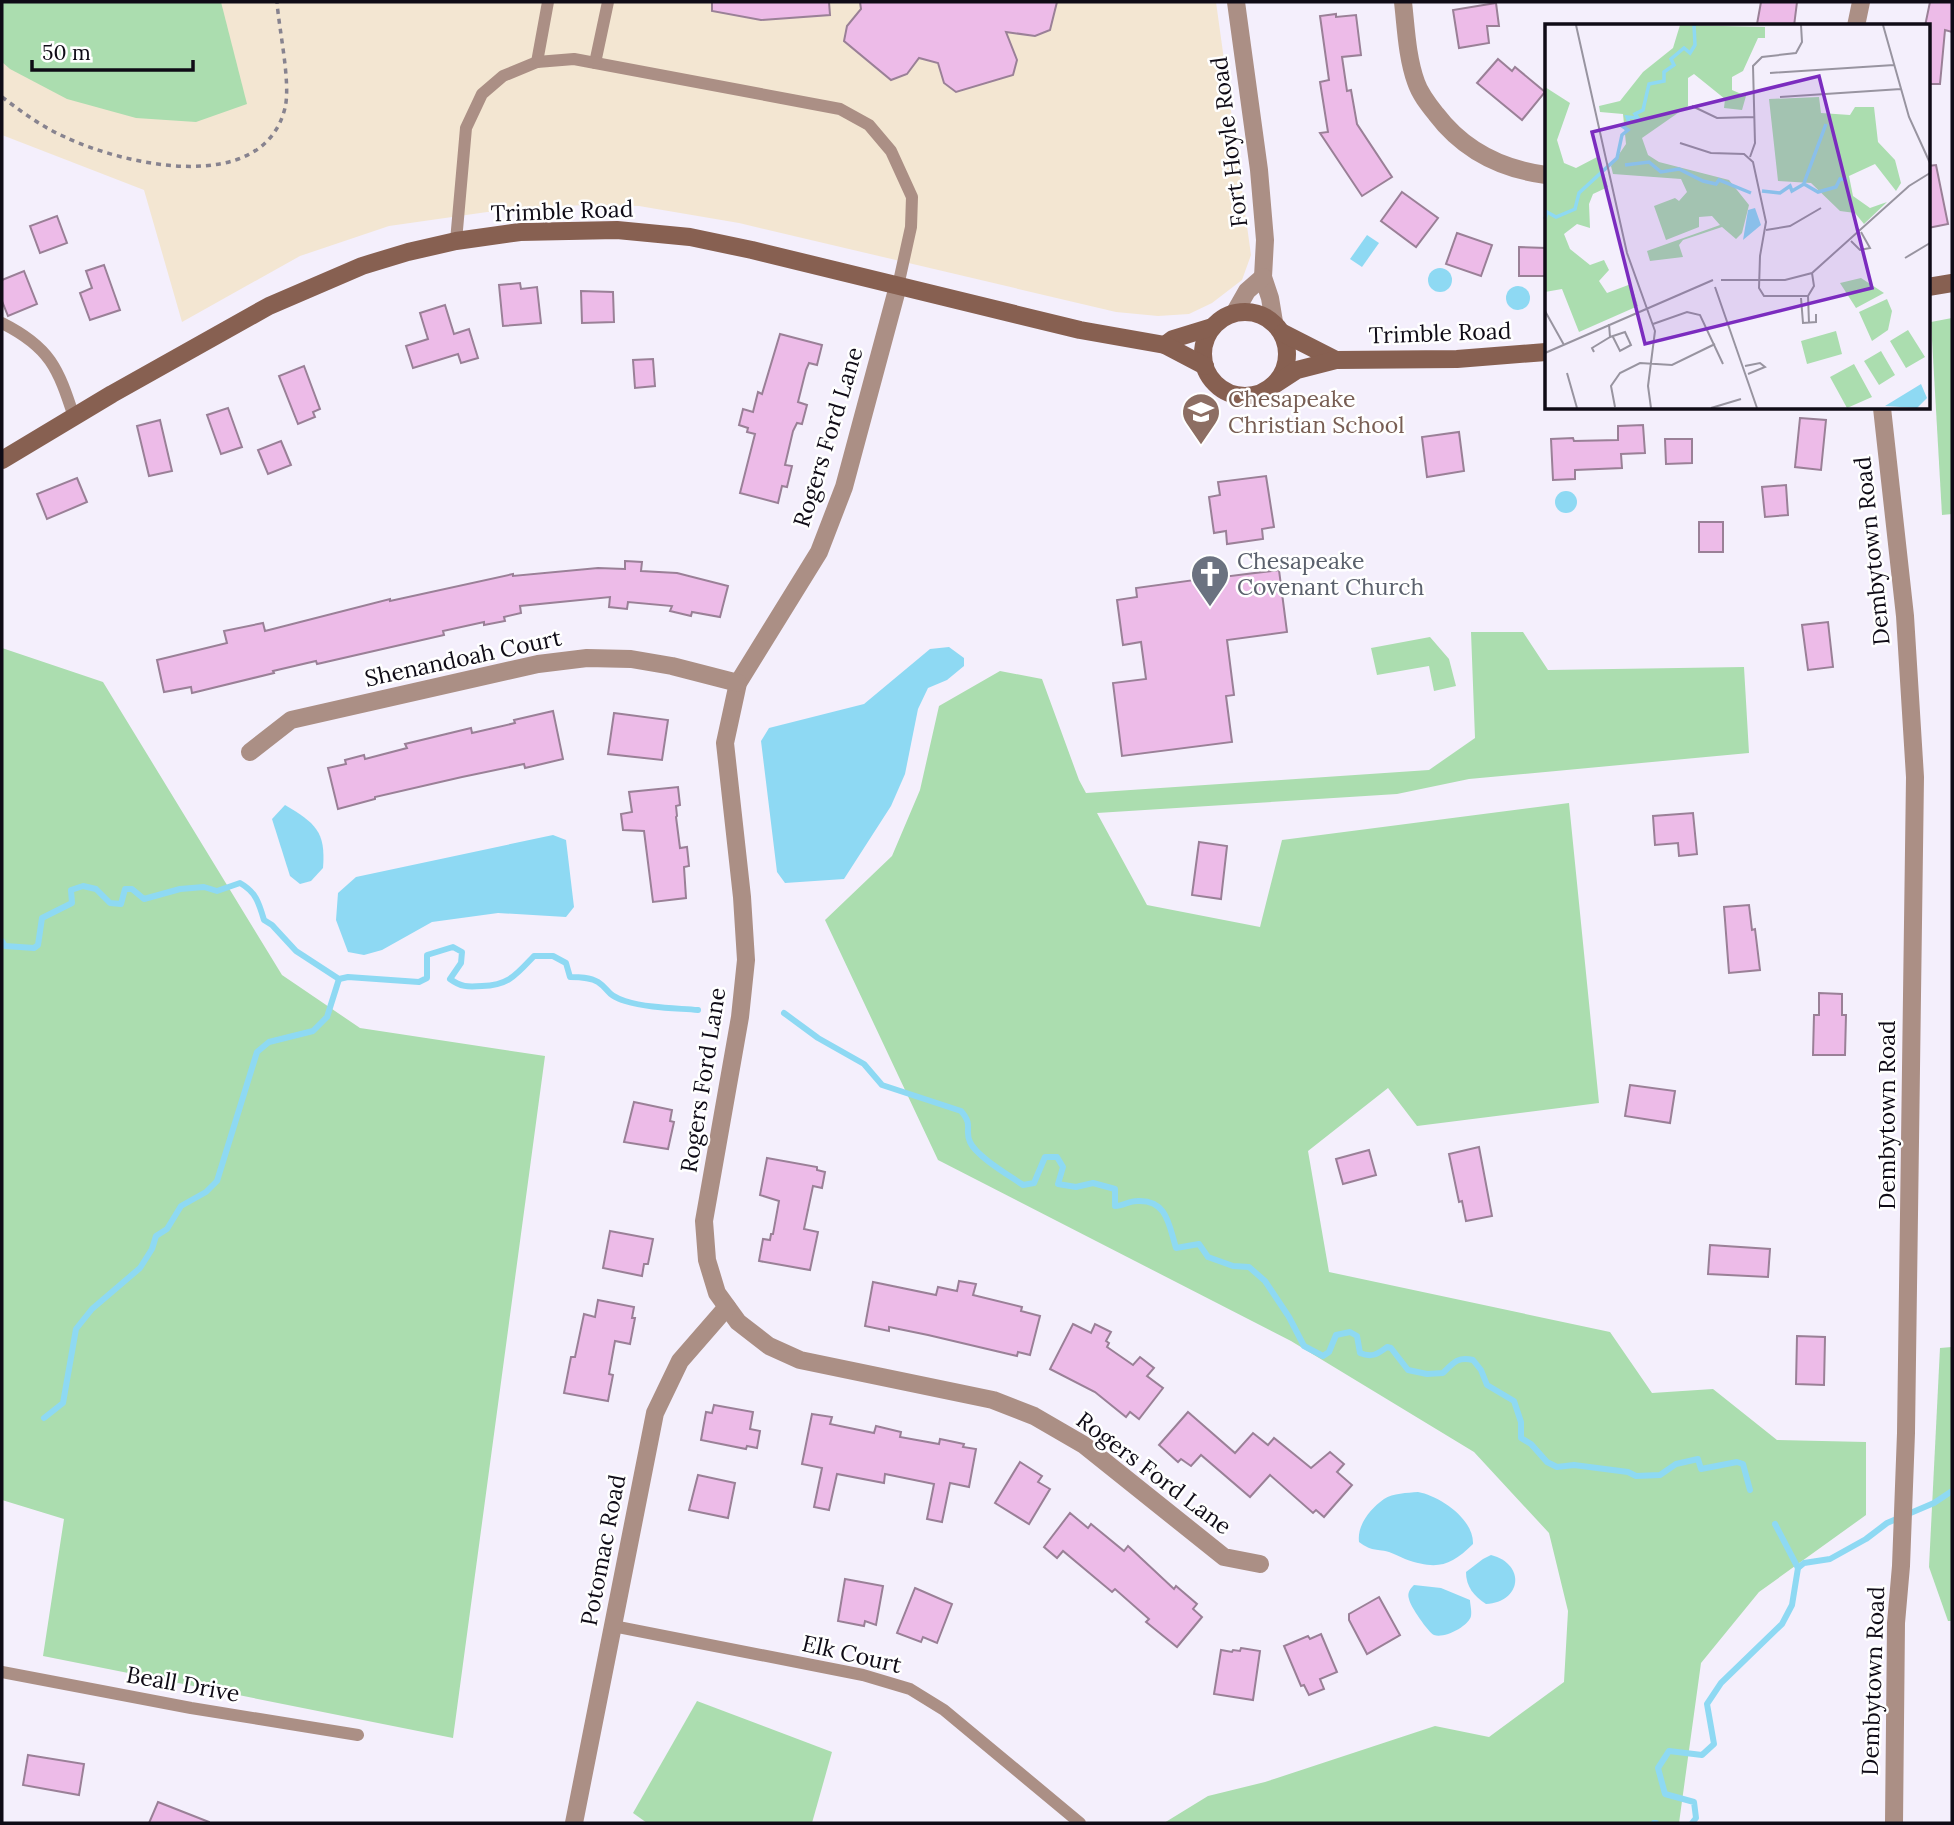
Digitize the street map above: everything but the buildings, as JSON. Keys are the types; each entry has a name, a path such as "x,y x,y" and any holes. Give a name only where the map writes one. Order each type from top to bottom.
{"street":[{"name":"Fort Hoyle Road","path":"1237,2 1259,170 1265,240 1263,276 1278,328"},
{"path":"1403,2 1410,61 1416,82 1423,97 1447,128 1468,146 1493,161 1512,169 1545,174"},
{"path":"1856,24 1861,2"},
{"name":"Trimble Road","path":"2,460 269,306 362,266 456,241 520,232 617,230 690,237 1080,330 1165,345 1205,366"},
{"path":"1235,312 1247,291 1263,276"},
{"path":"1930,287 1952,283"},
{"name":"Rogers Ford Lane","path":"898,286 844,487 819,552 738,683 725,743 746,960 740,1017 704,1220 707,1260 717,1293 727,1307 738,1322 769,1346 800,1360 993,1401 1034,1416 1084,1445 1224,1558 1260,1564"},
{"path":"1165,345 1173,339 1212,327 1235,312 1249,311 1262,315 1278,328 1287,346 1283,374 1274,385 1262,393 1234,395 1221,389 1211,379 1205,366 1203,352 1212,327"},
{"name":"Trimble Road","path":"1278,328 1336,360"},
{"name":"Trimble Road","path":"1274,385 1297,370 1336,360 1457,359 1545,352"},
{"name":"Dembytown Road","path":"1881,410 1905,616 1915,777 1911,1182 1904,1500 1896,1623 1894,1823"},
{"name":"Shenandoah Court","path":"250,752 291,720 538,664 587,659 631,659 672,666 738,683"},
{"name":"Potomac Road","path":"573,1823 655,1413 680,1361 727,1307"}],"lane":[{"path":"537,62 548,2"},
{"path":"595,63 608,2"},
{"path":"456,241 466,128 482,94 503,76 537,62 574,59 840,109 869,125 891,151 912,197 911,227 898,286"},
{"path":"2,323 19,331 50,357 62,378 74,417"},
{"name":"Elk Court","path":"613,1626 863,1675 910,1689 944,1710 1080,1823"},
{"name":"Beall Drive","path":"2,1672 358,1735"}],"path":[{"path":"2,97 34,121 66,138 121,157 142,162 188,165 223,163 244,158 272,136 286,106 277,2"}],"shaded area":[{"path":"2,2 1216,2 1251,255 1242,280 1212,303 1189,314 1158,316 1116,312 739,223 639,206 515,208 389,226 300,256 182,322 144,190 2,135"}],"green space":[{"path":"2,2 221,2 247,104 196,122 136,118 67,99 10,69 2,62"},
{"path":"1952,318 1952,514 1942,515 1931,322"},
{"path":"1471,632 1523,632 1548,670 1744,667 1749,753 1469,779 1397,794 1097,813 1147,905 1260,927 1282,840 1569,803 1599,1103 1417,1126 1388,1088 1308,1151 1329,1272 1610,1332 1652,1393 1713,1389 1777,1440 1866,1442 1866,1515 1759,1592 1701,1663 1679,1823 1164,1823 1208,1796 1265,1782 1435,1726 1489,1737 1564,1682 1568,1611 1549,1533 1474,1452 1291,1341 938,1160 825,920 892,856 920,790 939,706 1000,671 1042,679 1086,793 1429,770 1475,738"},
{"path":"1430,637 1449,659 1456,686 1434,691 1429,666 1377,675 1371,648"},
{"path":"2,648 103,682 282,975 360,1028 545,1056 453,1738 43,1656 64,1519 2,1500"},
{"path":"1952,1347 1952,1621 1948,1621 1929,1567 1940,1348"},
{"path":"697,1701 832,1752 812,1823 647,1823 633,1813"}],"water":[{"path":"1367,235 1379,243 1362,267 1350,259"},
{"path":"1440,268 1449,271 1452,280 1449,289 1440,292 1431,289 1428,280 1431,271"},
{"path":"1518,286 1527,289 1530,298 1527,307 1518,310 1509,307 1506,298 1509,289"},
{"path":"1562,491 1570,491 1577,498 1577,506 1570,513 1562,513 1555,506 1555,498"},
{"path":"949,647 964,658 964,666 947,680 928,688 918,709 905,774 891,806 844,879 785,883 777,872 761,741 769,728 864,704 930,649"},
{"path":"285,805 311,823 323,845 323,868 311,881 300,884 290,876 272,819"},
{"path":"553,835 566,840 574,907 566,917 498,913 432,922 382,950 364,955 348,952 336,920 338,893 356,877"},
{"path":"1418,1492 1436,1498 1462,1518 1472,1535 1473,1544 1465,1552 1450,1562 1425,1565 1389,1552 1371,1549 1359,1542 1362,1524 1379,1503 1392,1496"},
{"path":"1491,1555 1510,1566 1515,1582 1507,1597 1486,1604 1471,1591 1466,1572"},
{"path":"1414,1585 1441,1588 1470,1600 1469,1620 1450,1633 1434,1635 1416,1613 1408,1597"}],"waterway":[{"path":"2,941 5,946 34,948 38,945 42,918 72,903 71,890 83,886 96,889 110,903 121,904 125,889 132,889 144,899 180,889 204,887 217,891 240,883 256,898 264,920 296,951 339,979 348,977 419,982 427,978 427,955 453,947 462,952 461,963 450,979 461,985 499,984 517,974 534,956 553,956 566,963 570,977 595,980 619,999 652,1006 698,1010"},
{"path":"44,1418 63,1403 76,1329 92,1309 140,1268 152,1249 156,1236 167,1229 181,1206 206,1192 217,1181 257,1052 269,1042 313,1031 327,1017 339,979"},
{"path":"784,1013 818,1038 864,1064 882,1085 961,1111 967,1120 968,1138 973,1147 1023,1185 1034,1183 1045,1157 1057,1157 1063,1167 1058,1184 1076,1187 1093,1183 1115,1189 1115,1206 1137,1201 1155,1204 1165,1215 1176,1248 1199,1244 1208,1257 1233,1266 1249,1267 1265,1281 1304,1346 1323,1356 1329,1352 1336,1335 1350,1332 1357,1336 1360,1353 1371,1355 1387,1347 1391,1348 1408,1370 1427,1374 1443,1373 1453,1363 1473,1360 1487,1385 1514,1401 1521,1422 1521,1438 1531,1444 1547,1462 1557,1467 1574,1465 1628,1472 1636,1476 1660,1475 1676,1464 1698,1459 1701,1469 1737,1462 1743,1464 1750,1490"},
{"path":"1692,1823 1696,1818 1694,1802 1665,1794 1658,1768 1669,1751 1702,1755 1714,1744 1707,1704 1721,1683 1782,1624 1792,1605 1798,1568 1804,1563 1830,1559 1866,1539 1887,1523 1934,1503 1952,1491"},
{"path":"1775,1524 1798,1568"}],"place":[{"name":"Chesapeake Christian School","path":"1201,446"},
{"name":"Chesapeake Covenant Church","path":"1210,608"}]}
